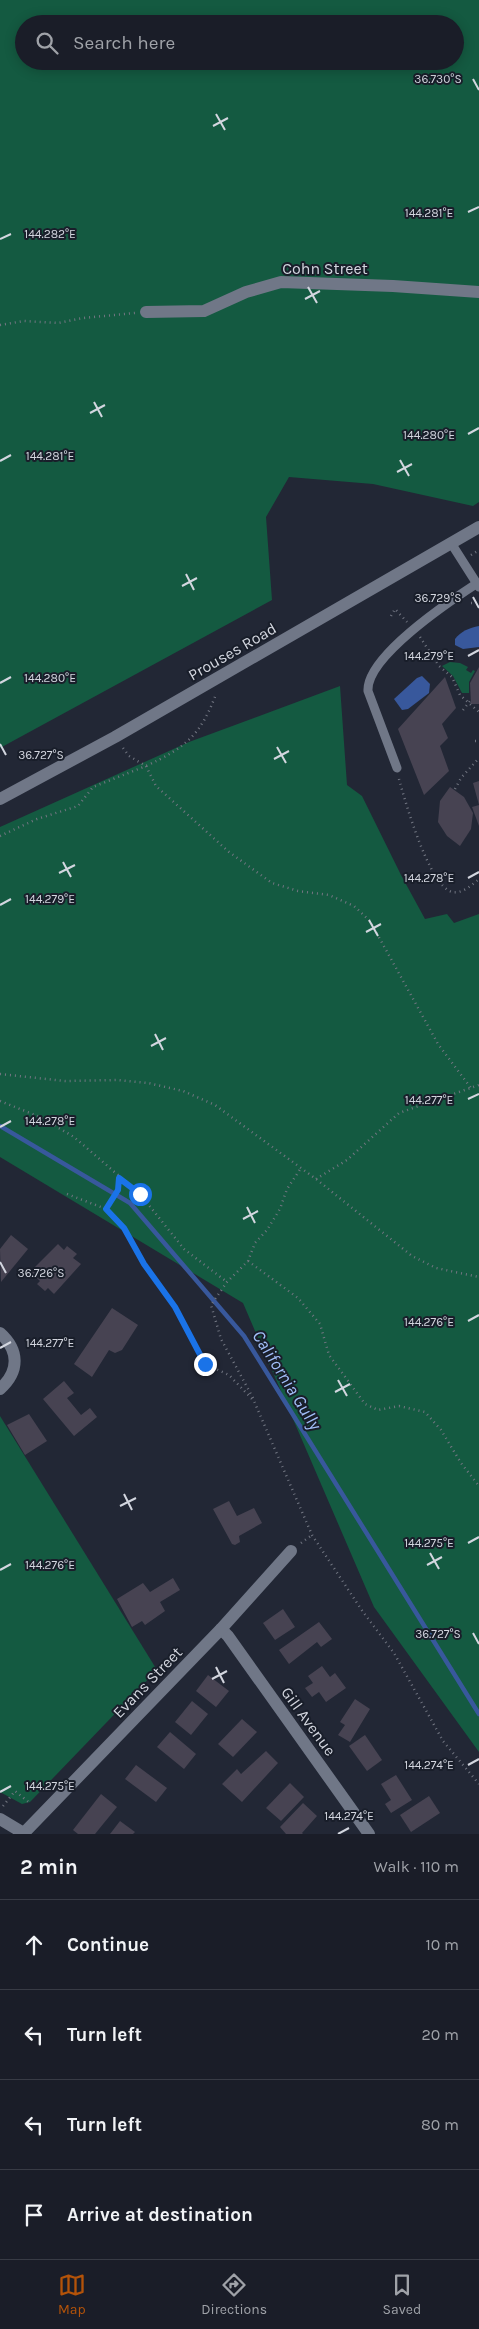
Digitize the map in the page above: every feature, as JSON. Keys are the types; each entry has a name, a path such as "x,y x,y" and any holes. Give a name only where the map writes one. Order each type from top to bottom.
{"street":[{"name":"Cohn Street","path":"146,312 204,311 246,292 281,282 393,286 479,292"},
{"name":"Prouses Road","path":"0,799 115,737 479,528"},
{"path":"0,1333 11,1344 16,1358 14,1372 0,1389"},
{"name":"Evans Street","path":"24,1834 221,1629 290,1551"},
{"name":"Gill Avenue","path":"221,1629 228,1636 369,1834"},
{"path":"1,1813 24,1834"}],"lane":[{"path":"396,768 367,686 371,675 413,630 478,586 451,543"}],"path":[{"path":"0,325 24,321 58,323 83,318 146,312"},
{"path":"391,616 395,610 426,645 439,666 452,677 460,695 470,701 479,712"},
{"path":"0,836 38,819 78,806 92,787 146,766 189,742 208,716 217,693 210,682"},
{"path":"463,710 470,701"},
{"path":"115,737 129,756 146,766 156,786 229,852 272,883 298,891 329,895 354,906 370,921 438,1044 471,1088"},
{"path":"455,789 458,782 479,758"},
{"path":"396,768 412,823 440,883 450,891 457,892 467,888 479,879"},
{"path":"0,1074 65,1081 141,1082 183,1091 215,1105 316,1179 412,1256 436,1268 479,1278"},
{"path":"316,1179 347,1160 399,1113 479,1085"},
{"path":"0,1101 40,1117 74,1137 119,1178 140,1194 184,1249 227,1282"},
{"path":"301,1168 287,1189 276,1216 255,1243 248,1262 227,1282 210,1305 221,1338 254,1401 312,1535 363,1612 394,1652 443,1740 479,1784"},
{"path":"106,1209 118,1190 119,1178"},
{"path":"67,1194 106,1209 124,1228 144,1264 175,1307 205,1364 229,1375 254,1401"},
{"path":"248,1262 298,1298 320,1324 329,1355 365,1404 378,1410 399,1406 425,1412 441,1430 479,1486"},
{"path":"1,1813 16,1791 31,1804"}],"green space":[{"path":"0,0 479,0 479,502 473,506 373,484 289,477 266,517 272,600 0,748"},
{"path":"450,662 460,663 468,667 466,670 471,673 473,670 475,671 469,682 469,693 462,693 453,676 442,666"},
{"path":"340,686 347,785 362,796 425,919 447,914 454,923 479,914 479,1752 374,1607 243,1303 0,1157 0,827 189,742"},
{"path":"0,1416 157,1670 30,1802 22,1804 0,1792"}],"water":[{"path":"479,626 479,647 463,649 455,645 455,639 460,634"},
{"path":"422,676 430,684 429,693 408,709 402,710 394,699 417,678"}],"building":[{"path":"479,667 479,704 471,704 470,683"},
{"path":"445,677 456,708 442,724 448,738 440,746 449,771 424,795 398,729"},
{"path":"479,781 479,805 473,783"},
{"path":"450,787 464,797 473,813 471,829 460,846 447,836 438,822 440,801"},
{"path":"479,805 479,826 472,807"},
{"path":"11,1235 28,1249 1,1282 0,1249"},
{"path":"58,1244 64,1250 67,1246 77,1254 73,1258 81,1264 54,1294 48,1288 45,1291 37,1284 40,1281 30,1272"},
{"path":"112,1308 138,1325 122,1350 115,1353 109,1350 92,1377 74,1364"},
{"path":"64,1381 74,1393 67,1398 81,1415 90,1408 97,1417 74,1436 43,1399"},
{"path":"29,1414 47,1441 25,1455 7,1425"},
{"path":"229,1501 237,1516 254,1508 262,1523 239,1536 240,1542 235,1545 232,1544 213,1509"},
{"path":"173,1578 180,1590 160,1602 165,1611 145,1625 142,1621 132,1627 117,1599 143,1583 150,1592"},
{"path":"283,1609 295,1627 275,1640 263,1623"},
{"path":"319,1622 332,1639 321,1647 317,1642 289,1664 279,1650"},
{"path":"322,1666 330,1677 335,1673 346,1688 326,1702 319,1692 312,1697 305,1688 313,1683 308,1676"},
{"path":"208,1675 229,1691 216,1707 196,1691"},
{"path":"355,1699 370,1709 350,1742 338,1735 345,1725 340,1722"},
{"path":"192,1701 208,1714 191,1735 175,1722"},
{"path":"242,1719 257,1732 233,1757 218,1744"},
{"path":"170,1732 196,1754 184,1769 157,1747"},
{"path":"365,1735 382,1760 367,1771 349,1746"},
{"path":"266,1751 278,1763 242,1802 222,1784 237,1769 241,1774"},
{"path":"136,1765 167,1788 156,1802 125,1779"},
{"path":"396,1775 412,1800 391,1813 385,1804 391,1800 381,1784"},
{"path":"290,1783 304,1797 281,1821 266,1808"},
{"path":"101,1794 117,1807 95,1834 78,1834 73,1830"},
{"path":"429,1796 440,1813 411,1832 400,1815"},
{"path":"303,1803 317,1816 303,1834 286,1834 280,1827"},
{"path":"120,1821 135,1832 133,1834 110,1834"}],"waterway":[{"name":"California Gully","path":"0,1126 130,1203 244,1336 479,1714"}],"route":[{"path":"140,1194 119,1178 118,1190 106,1209 124,1228 144,1264 175,1307 205,1364"}]}
